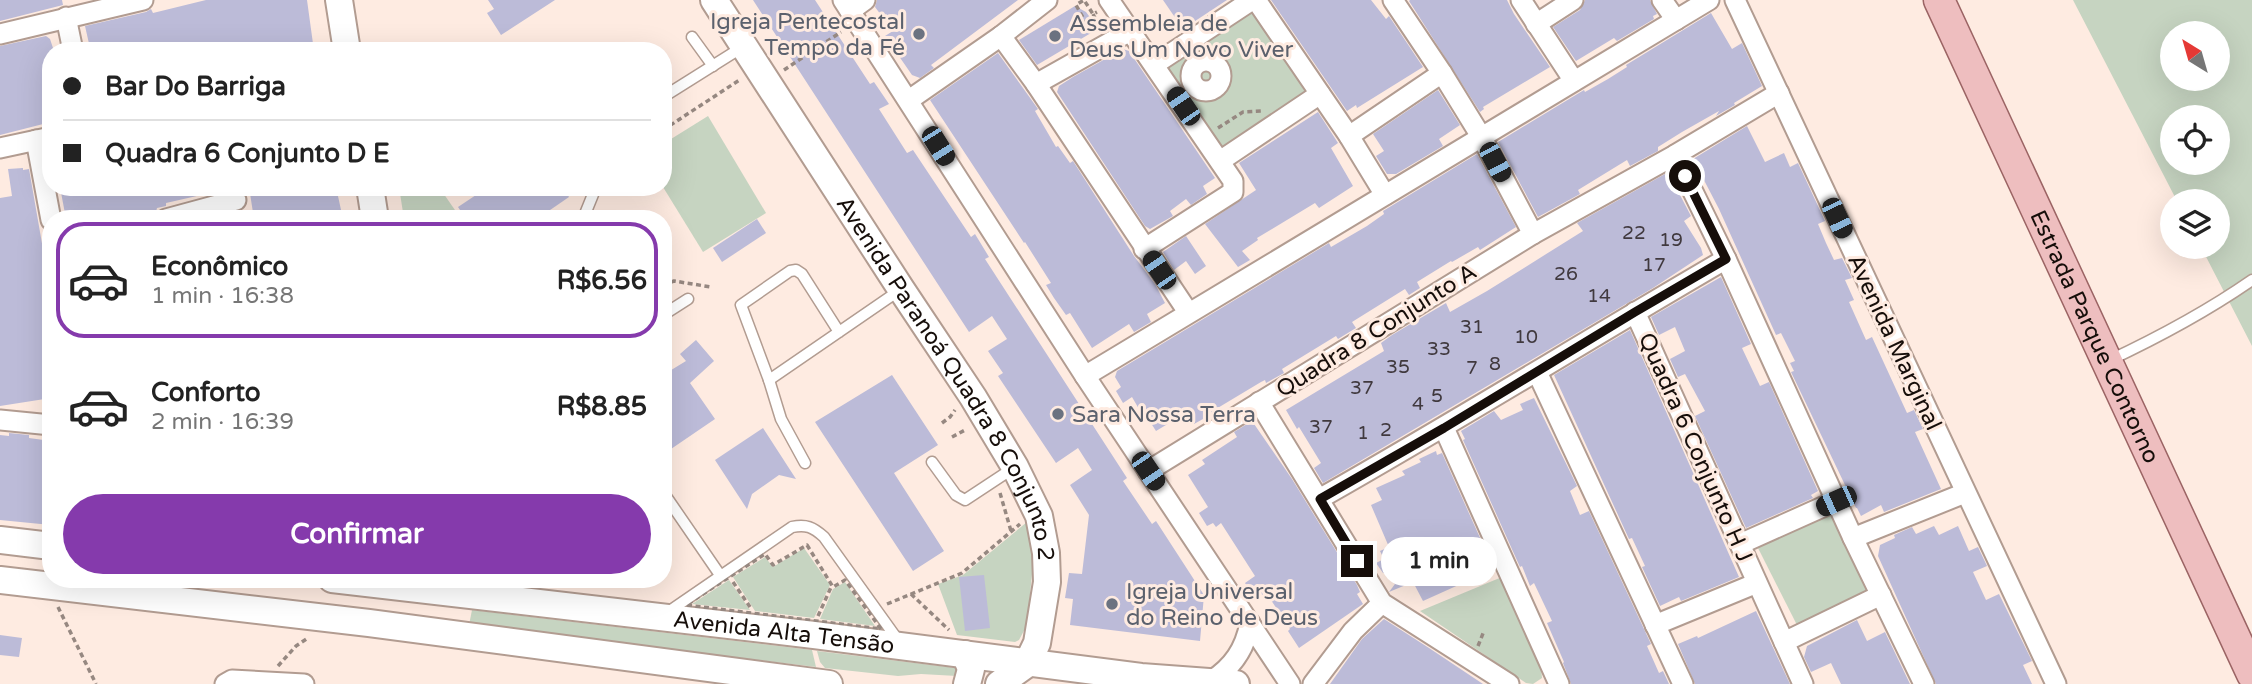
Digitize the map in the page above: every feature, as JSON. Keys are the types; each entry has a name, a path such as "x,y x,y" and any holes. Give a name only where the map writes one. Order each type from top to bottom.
{"main road":[{"name":"Estrada Parque Contorno","path":"1939,0 2252,674"}],"street":[{"path":"0,34 143,0"},
{"path":"339,0 346,42"},
{"name":"Avenida Paranoá Quadra 8 Conjunto 2","path":"714,0 745,46 757,78 973,397 1006,475 1039,516 1047,582 1037,643 1027,664"},
{"path":"909,100 1001,36 1047,0"},
{"path":"1109,0 1233,181 1233,192 1144,249"},
{"path":"1155,64 1254,0 1349,136 1385,195"},
{"path":"1393,0 1443,73 1482,138 1533,234"},
{"path":"1521,0 1574,81"},
{"path":"1536,24 1573,0"},
{"path":"1662,0 1676,20"},
{"path":"1085,376 1709,0"},
{"name":"Avenida Marginal","path":"1735,0 2056,684"},
{"path":"854,8 909,100 1085,376 1290,684"},
{"path":"66,18 71,42"},
{"path":"1036,84 1132,30"},
{"path":"1001,36 1188,312"},
{"path":"1349,136 1443,73"},
{"name":"Quadra 8 Conjunto A","path":"1148,471 1533,234 1779,93"},
{"path":"1220,161 1320,94"},
{"path":"0,148 42,138"},
{"path":"1675,155 1924,684"},
{"path":"203,210 236,202"},
{"path":"1320,499 1726,259"},
{"name":"Quadra 6 Conjunto H J","path":"1635,312 1803,684"},
{"path":"1537,372 1683,684"},
{"path":"1259,402 1382,603 1509,684"},
{"path":"0,421 42,424"},
{"path":"1444,428 1559,684"},
{"path":"1853,538 1965,493"},
{"path":"1740,544 1836,501"},
{"path":"0,540 42,545"},
{"name":"Avenida Alta Tensão","path":"0,580 42,585"},
{"path":"1655,625 1757,583"},
{"name":"Avenida Alta Tensão","path":"67,588 369,623 637,659 715,678 829,684"},
{"path":"364,588 360,604 369,623"},
{"path":"435,588 452,634"},
{"name":"Avenida Alta Tensão","path":"455,588 662,617 903,646 960,646 1027,664 1138,681 1224,683"},
{"path":"1784,642 1881,595"},
{"path":"1313,684 1353,631 1382,603"},
{"path":"1224,683 1226,671 1247,641 1250,623"},
{"path":"960,646 971,669 967,684"},
{"path":"637,659 652,673 655,684"},
{"path":"999,684 1027,664"},
{"path":"225,684 232,680 304,684"}],"lane":[{"path":"692,37 713,66"},
{"path":"672,91 745,46"},
{"path":"805,463 781,419 742,309 744,303 790,271 796,270 802,274 839,331"},
{"path":"2108,362 2170,332 2217,305 2252,280"},
{"path":"769,380 901,289"},
{"path":"672,309 688,299"},
{"path":"932,462 961,499 968,499 1006,475"},
{"path":"672,504 725,576"},
{"path":"662,617 725,576 792,527 803,524 814,528 824,537 903,646"}],"path":[{"path":"1087,25 1076,5 1084,0 1093,14"},
{"path":"672,125 757,78 854,8"},
{"path":"1213,131 1243,112 1269,110 1257,118"},
{"path":"672,282 711,286"},
{"path":"1006,475 1011,531"},
{"path":"885,605 962,573 1028,517"},
{"path":"807,545 832,585 833,587 845,580 881,629 686,605 725,576 765,554 773,565 807,545"},
{"path":"725,576 754,614"},
{"path":"816,621 832,585"},
{"path":"911,594 960,646"},
{"path":"58,607 96,684"},
{"path":"264,680 296,646 336,620"}],"green space":[{"path":"2073,0 2252,0 2252,346 2207,259 2230,259 2230,189 2171,189 2164,175 2230,175 2230,105 2160,105 2160,168"},
{"path":"1252,5 1307,95 1224,152 1163,62"},
{"path":"708,116 766,213 703,252 669,196 672,196 672,138"},
{"path":"400,196 445,196 455,210 403,210"},
{"path":"1834,508 1876,593 1800,631 1757,546"},
{"path":"1027,522 1033,564 1027,625 1019,640 1015,642 957,635 938,584 963,575"},
{"path":"804,548 830,585 814,618 755,611 733,577 765,557 773,567"},
{"path":"1502,577 1541,666 1542,678 1533,684 1526,683 1420,611"},
{"path":"729,580 750,610 692,604"},
{"path":"845,582 875,626 820,619 833,589"},
{"path":"472,610 812,650 816,667 469,625"},
{"path":"817,651 964,669 957,676 898,676 825,668"}],"building":[{"path":"0,0 62,0 63,5 0,21"},
{"path":"206,0 307,0 313,42 89,42 85,26 151,9 153,13"},
{"path":"488,0 555,0 501,35 487,13 494,9"},
{"path":"753,0 815,0 870,84 874,82 889,104 879,109 907,153 913,150 971,237 975,234 989,257 985,259 1127,478 1123,481 1152,524 1156,521 1204,595 1200,641 1070,625 1073,599 1065,598 1069,573 1082,574 1089,515 1070,485 1092,470 1078,448 1056,463 998,376 1003,373 988,351 1007,339 992,316 969,332"},
{"path":"877,0 1018,0 931,65 934,68 920,78 912,75 885,36 893,31 875,7"},
{"path":"1163,0 1227,0 1183,29"},
{"path":"1271,0 1371,0 1386,19 1389,16 1423,67 1357,108 1356,105 1347,111"},
{"path":"1410,0 1507,0 1550,67 1483,107 1480,112"},
{"path":"1585,0 1650,0 1657,14 1653,16 1654,19 1617,41 1614,38 1576,61 1553,27 1580,10"},
{"name":"Assembleia de Deus Um Novo Viver","path":"1075,6 1086,12 1092,20 1091,33 1037,65 1019,40"},
{"path":"1711,13 1732,49 1742,43 1762,86 1734,103 1735,105 1716,116 1719,111 1658,147 1658,151 1630,166 1627,160 1578,190 1580,194 1538,217 1498,142 1584,90 1585,92 1608,79"},
{"path":"46,36 51,42 42,42 42,124 0,135 0,46"},
{"path":"1123,49 1129,51 1215,178 1203,186 1207,194 1191,205 1186,199 1170,211 1173,216 1150,229 1145,226 1057,92 1059,86"},
{"path":"998,53 1038,109 1035,111 1056,147 1058,146 1070,163 1073,161 1165,303 1147,314 1151,322 1134,332 1129,324 1092,348 1070,313 1066,315 1054,298 1046,285 1051,283 930,100"},
{"path":"1438,90 1460,125 1439,139 1443,146 1396,174 1387,174 1376,156 1384,151 1373,134"},
{"path":"1318,112 1338,143 1331,148 1353,186 1319,208 1315,203 1257,238 1258,240 1242,251 1250,260 1238,267 1205,224 1256,190 1239,163"},
{"path":"1747,126 1765,162 1784,153 1790,167 1798,163 1825,221 1818,224 1826,243 1834,260 1842,258 1852,278 1845,280 1854,300 1849,302 1866,340 1872,337 1907,413 1914,410 1923,429 1915,432 1941,489 1884,512 1881,505 1861,516 1856,508 1791,372 1794,371 1790,363 1795,361 1781,333 1776,335 1719,209 1693,159"},
{"path":"1477,154 1516,227 1480,250 1478,247 1417,282 1420,288 1409,295 1405,289 1352,322 1356,328 1338,339 1336,336 1282,369 1284,373 1266,383 1265,380 1261,382 1194,424 1186,413 1156,431 1132,397 1123,403 1116,391 1121,387 1115,377 1117,371 1329,243 1331,247 1367,226 1384,214 1383,211"},
{"path":"8,169 29,169 42,243 42,399 0,406 0,198 12,196"},
{"path":"1669,174 1691,216 1684,221 1703,255 1653,288 1323,483 1314,468 1321,463 1286,410 1384,351 1381,343 1392,335 1446,303 1450,312 1487,291 1583,231 1577,223"},
{"path":"62,196 197,196 166,203 166,206 156,210 64,210"},
{"path":"250,196 338,196 341,210 253,210"},
{"path":"474,196 569,197 550,210 460,210 458,207"},
{"path":"757,219 766,233 722,262 713,248"},
{"path":"1186,236 1206,266 1195,274 1186,261 1174,270 1163,252"},
{"path":"1721,277 1751,344 1742,348 1760,386 1769,382 1818,491 1811,495 1813,498 1746,528 1695,416 1705,411 1685,374 1678,377 1670,359 1685,351 1675,327 1659,335 1651,317"},
{"path":"1630,330 1739,577 1681,601 1679,597 1660,606 1642,567 1645,566 1632,538 1629,539 1554,375"},
{"path":"696,340 714,361 690,383 715,419 672,448 672,370 686,361 680,354"},
{"path":"892,375 938,445 894,473 944,551 913,571 815,422"},
{"path":"1534,398 1577,486 1570,491 1580,515 1589,511 1651,644 1647,646 1659,673 1663,671 1669,684 1571,684 1547,623 1552,621 1534,583 1530,586 1522,566 1520,567 1461,431 1494,411 1501,420 1523,410 1520,404"},
{"path":"1252,421 1292,479 1357,585 1360,592 1357,594 1363,604 1299,648 1267,594 1263,596 1259,591 1253,595 1245,583 1255,576 1221,523 1216,527 1213,523 1207,526 1199,513 1208,507 1188,475 1205,464 1202,460 1237,437 1234,432"},
{"path":"763,428 796,479 779,475 752,494 747,509 715,460"},
{"path":"9,433 29,435 29,438 42,440 42,524 0,520 0,435 9,436"},
{"path":"1436,451 1437,455 1442,453 1494,569 1423,601 1413,582 1389,592 1395,584 1389,571 1383,573 1376,563 1384,559 1380,551 1389,547 1371,505 1382,500 1376,488 1405,475 1402,471"},
{"path":"1934,526 1939,535 1958,526 1969,551 1978,547 1987,566 1973,572 1986,600 1999,594 2032,661 2023,665 2032,684 1936,684 1878,556 1880,545 1895,538 1894,535 1912,527 1916,534"},
{"path":"984,575 990,628 965,631 959,577"},
{"path":"1756,611 1790,684 1695,684 1678,644 1697,636 1698,638"},
{"path":"1384,619 1483,684 1330,684 1362,639"},
{"path":"1857,620 1867,641 1885,632 1910,684 1841,684 1831,663 1811,672 1804,657 1807,646"},
{"path":"0,635 22,638 19,657 0,655"}],"place":[{"name":"Igreja Pentecostal Tempo da Fé","path":"919,34"},
{"name":"Assembleia de Deus Um Novo Viver","path":"1055,36"},
{"name":"Sara Nossa Terra","path":"1058,414"},
{"name":"Igreja Universal do Reino de Deus","path":"1112,604"}],"route":[{"path":"1357,561 1320,499 1726,259 1685,176"}]}
